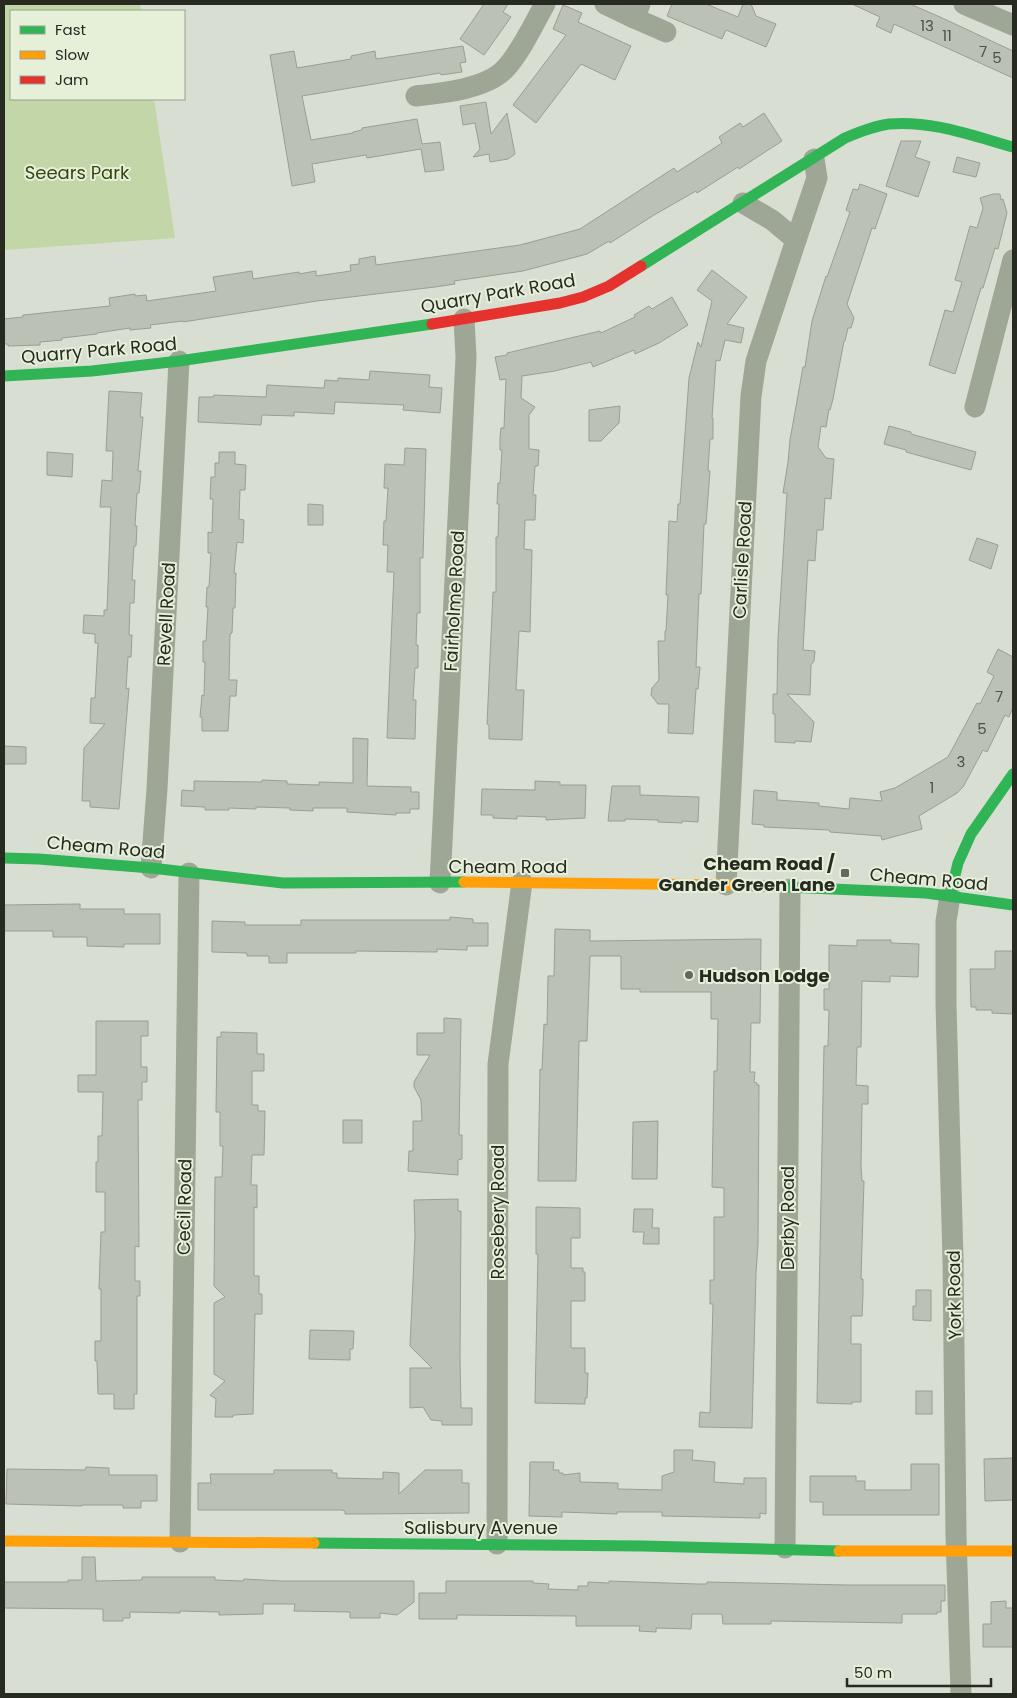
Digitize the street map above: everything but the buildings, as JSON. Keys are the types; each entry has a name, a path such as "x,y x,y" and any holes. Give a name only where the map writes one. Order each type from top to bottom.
{"main road":[{"name":"Quarry Park Road","path":"4,376 92,371 179,361 560,303 583,297 608,286 744,203 845,138 864,130 888,124 918,124 1013,147"},
{"path":"950,896 958,865 970,835 1013,774"},
{"name":"Cheam Road","path":"4,858 151,868 283,883 522,882 726,885 926,893 1013,905"},
{"name":"Salisbury Avenue","path":"4,1541 497,1544 957,1552 1013,1551"}],"street":[{"path":"423,95 474,86 490,80 504,70 521,46 545,4"},
{"path":"605,4 637,11 666,32"},
{"path":"964,4 1013,25"},
{"path":"1013,147 1013,154"},
{"name":"Carlisle Road","path":"726,885 751,396 756,361 817,178 814,159"},
{"path":"744,203 772,220 796,240"},
{"path":"975,407 1013,260"},
{"name":"Fairholme Road","path":"440,883 466,357 464,319"},
{"name":"Revell Road","path":"151,868 157,789 179,361"},
{"name":"Cecil Road","path":"180,1542 188,872"},
{"name":"Rosebery Road","path":"497,1544 497,1081 499,1052 522,882"},
{"name":"Derby Road","path":"784,1548 790,889"},
{"name":"York Road","path":"950,896 946,921 946,995 954,1259 957,1552 961,1694"}],"green space":[{"name":"Seears Park","path":"4,4 140,4 141,10 10,10 10,100 154,100 175,238 4,250"}],"traffic: fast":[{"path":"641,266 845,138 878,126 905,123 920,124 952,130 1013,147"},
{"path":"4,376 92,371 179,361 432,324"},
{"path":"950,896 958,863 971,834 1013,774"},
{"path":"4,858 151,868 283,883 464,882"},
{"path":"738,885 926,893 1013,905"},
{"path":"314,1543 643,1546 839,1551"}],"traffic: slow":[{"path":"464,882 738,885"},
{"path":"4,1541 314,1543"},
{"path":"839,1551 1013,1551"}],"traffic: jam":[{"path":"432,324 560,303 583,297 609,286 641,266"}],"place":[{"name":"Cheam Road / Gander Green Lane","path":"845,873"},
{"name":"Hudson Lodge","path":"689,975"}]}
